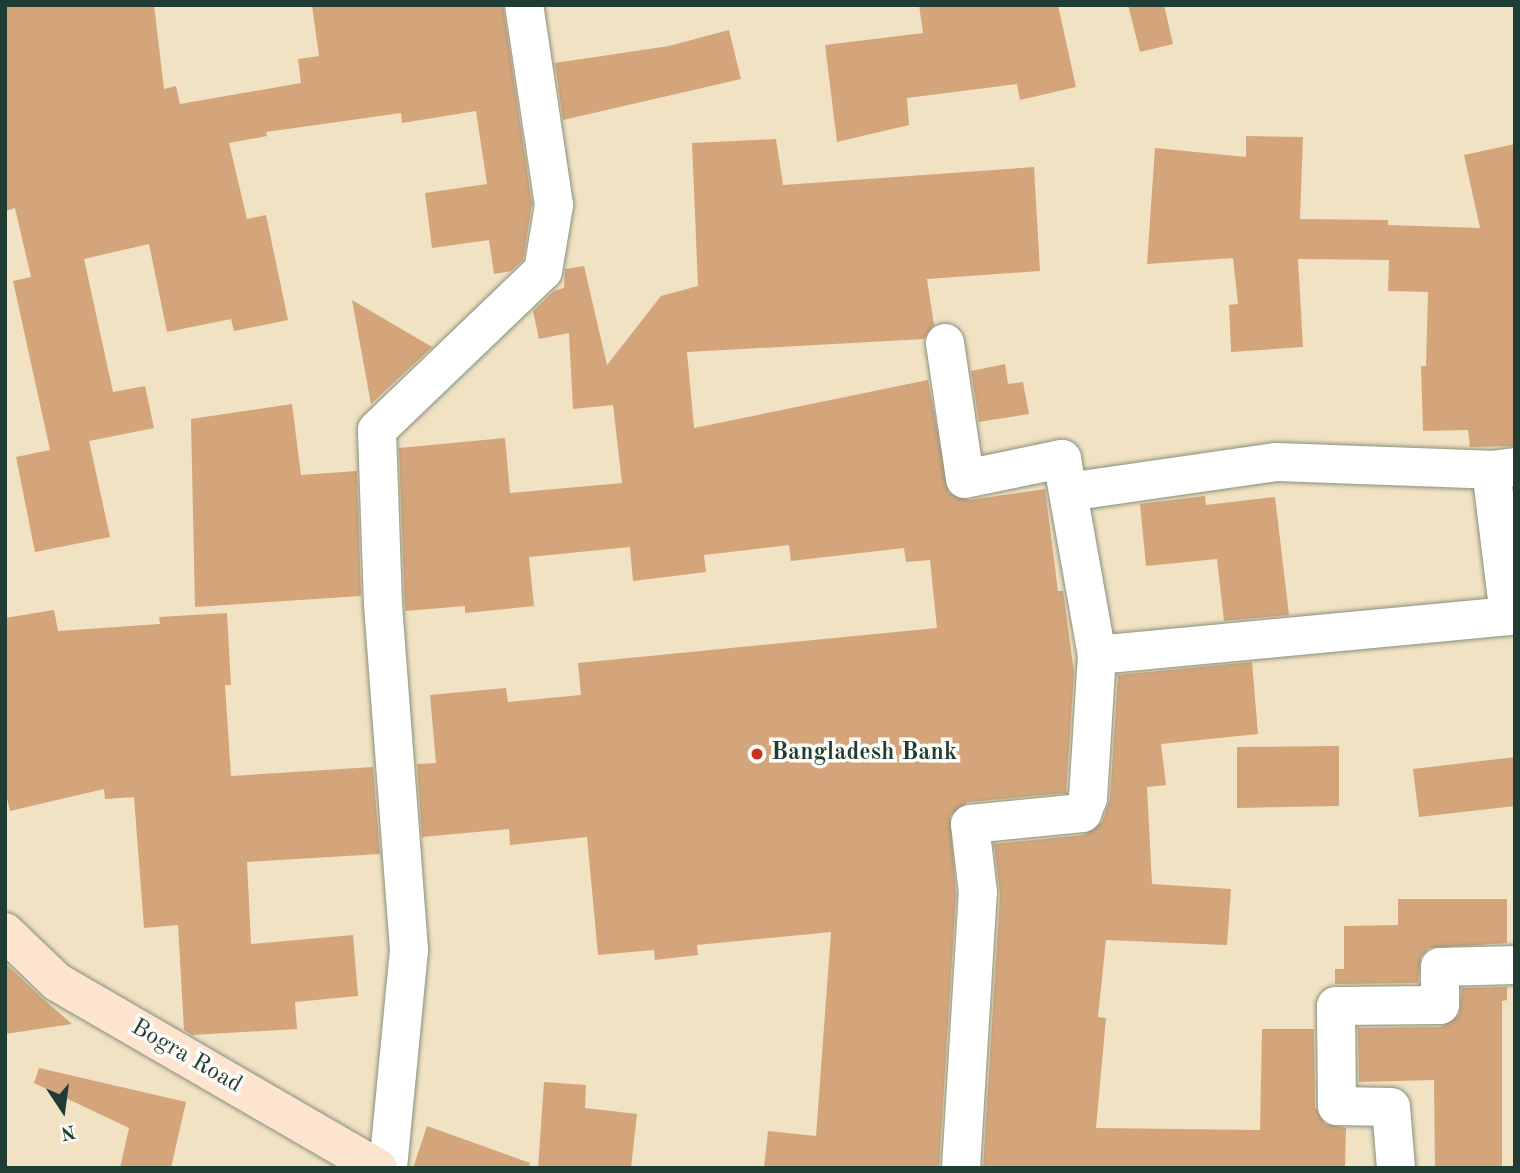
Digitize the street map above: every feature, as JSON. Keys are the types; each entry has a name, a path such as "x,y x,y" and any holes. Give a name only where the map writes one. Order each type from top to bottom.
{"main road":[{"name":"Bogra Road","path":"5,932 57,982 378,1168"}],"street":[{"path":"388,1168 409,950 383,604 377,430 542,271 554,205 524,5"},
{"path":"945,343 965,479 1062,459 1097,655 1088,798 1082,813 970,824 978,893 961,1168"},
{"path":"1068,492 1277,462 1503,469 1510,615 1097,655"},
{"path":"1396,1168 1391,1107 1336,1106 1336,1006 1440,1005 1440,967 1515,965"}],"building":[{"path":"5,5 154,5 164,89 176,86 180,104 301,83 298,59 319,56 312,5 503,5 532,204 523,260 511,271 494,274 489,240 432,248 425,193 487,184 476,111 402,123 401,113 266,132 267,136 229,143 247,219 266,215 288,320 234,331 231,319 167,332 149,244 84,259 113,392 145,386 154,428 89,441 110,537 35,552 16,457 50,450 13,281 31,277 15,208 5,211"},
{"path":"919,5 1058,5 1076,87 1020,100 1017,84 907,98 909,125 837,142 825,45 923,33"},
{"path":"1128,5 1164,5 1173,44 1140,52"},
{"path":"729,30 741,79 563,120 555,63 669,46"},
{"path":"1246,136 1303,137 1300,219 1388,220 1388,225 1480,228 1464,155 1515,144 1515,446 1470,447 1468,430 1423,431 1421,366 1426,366 1428,292 1388,291 1389,260 1298,259 1303,347 1231,352 1229,305 1238,304 1233,258 1147,264 1155,148 1246,157"},
{"path":"776,139 783,185 1034,167 1040,271 927,279 934,325 924,339 687,352 694,428 928,380 949,493 969,500 1045,489 1058,591 1063,591 1074,672 1066,793 968,802 950,816 956,894 939,1168 764,1168 768,1131 816,1136 831,932 697,945 698,955 655,960 654,950 598,955 587,837 510,845 509,829 422,837 417,764 436,763 430,695 506,688 508,702 581,695 578,663 937,628 930,560 906,562 904,548 791,561 789,545 704,555 706,572 633,581 630,547 529,557 534,606 465,613 465,606 405,611 399,448 505,438 510,493 622,483 613,405 573,409 569,333 539,339 533,311 554,291 564,288 565,269 584,266 607,365 661,296 698,286 692,143"},
{"path":"352,300 432,347 371,404"},
{"path":"1005,364 1008,384 1023,382 1029,414 979,422 971,371"},
{"path":"292,404 301,475 357,471 361,596 195,607 191,419"},
{"path":"1205,496 1206,505 1275,497 1289,615 1224,621 1217,559 1146,566 1140,504"},
{"path":"54,610 58,631 160,624 159,617 227,613 231,685 225,685 231,776 373,767 380,854 247,862 251,944 353,935 358,996 295,1002 297,1029 192,1035 184,1030 178,925 144,928 134,797 105,799 104,789 10,811 5,790 5,618"},
{"path":"1252,662 1258,734 1161,744 1166,785 1147,787 1152,884 1231,889 1227,945 1106,940 1098,1017 1106,1018 1096,1128 1260,1130 1262,1029 1314,1029 1315,1107 1325,1124 1346,1128 1345,1168 983,1168 1000,894 994,844 1084,835 1102,822 1110,799 1118,675"},
{"path":"1339,746 1339,806 1237,808 1237,747"},
{"path":"1515,757 1515,806 1419,817 1413,769"},
{"path":"1398,899 1507,899 1507,943 1429,948 1421,957 1418,983 1335,984 1335,969 1344,969 1344,926 1398,925"},
{"path":"5,963 42,998 72,1024 5,1034"},
{"path":"1507,987 1507,1000 1502,1001 1502,1168 1435,1168 1434,1080 1359,1082 1358,1028 1441,1027 1459,1015 1462,988"},
{"path":"39,1068 186,1102 171,1168 120,1168 129,1128 34,1083"},
{"path":"544,1082 586,1085 585,1108 637,1114 631,1168 538,1168"},
{"path":"427,1126 530,1163 529,1168 413,1168"}],"place":[{"name":"Bangladesh Bank","path":"757,754"}]}
